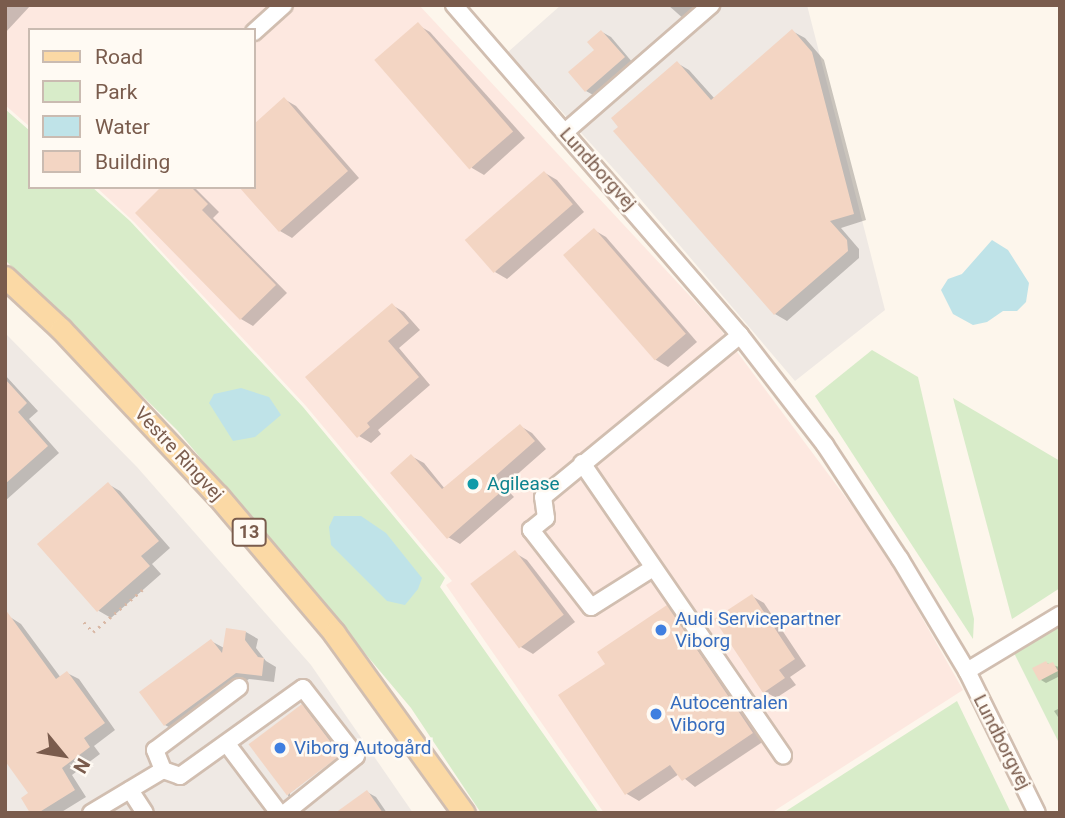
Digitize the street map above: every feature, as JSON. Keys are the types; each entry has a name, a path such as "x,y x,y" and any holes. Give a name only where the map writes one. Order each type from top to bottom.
{"main road":[{"name":"Vestre Ringvej","path":"5,276 61,329 218,496 334,633 464,813"}],"street":[{"path":"256,30 284,5"},
{"name":"Lundborgvej","path":"454,5 740,335 825,445 900,559 967,671 1037,813"},
{"path":"565,132 711,5"},
{"path":"653,568 591,607 531,530 546,518 543,497 740,335"},
{"path":"582,463 783,756"},
{"name":"Lundborgvej","path":"967,671 1060,615"},
{"path":"239,687 155,750 163,770 180,776 303,688 356,756 285,813"},
{"path":"227,744 279,813"},
{"path":"91,813 163,770"},
{"path":"130,790 145,813"}],"path":[{"path":"84,622 93,632 142,590"}],"shaded area":[{"path":"5,5 419,5 717,325 879,542 963,690 771,813 604,813 446,585 452,581 306,406 134,222 98,189 256,189 256,28 28,28 28,125 5,105"},
{"path":"561,5 807,5 885,310 795,381 631,188 508,52"},
{"path":"5,333 137,467 311,665 413,813 5,813"}],"green space":[{"path":"5,109 28,129 28,189 94,189 130,221 303,407 445,578 440,587 599,813 481,813 411,708 177,430 5,260"},
{"path":"872,350 918,377 974,619 973,639 815,396"},
{"path":"953,398 1060,461 1060,588 1012,619"},
{"path":"1060,620 1060,745 1012,649"},
{"path":"957,701 1011,813 783,813"}],"water":[{"path":"992,240 1008,250 1029,283 1026,302 1017,311 1003,311 987,322 973,325 953,314 941,290 948,279 962,274"},
{"path":"241,388 269,397 281,415 255,437 233,441 209,403 214,394"},
{"path":"334,516 361,516 386,533 422,578 418,589 405,605 387,601 331,545 329,527"}],"building":[{"path":"418,22 513,131 469,169 374,60"},
{"path":"792,29 812,52 854,214 830,221 847,240 848,251 774,315 613,131 618,127 611,118 677,61 711,100"},
{"path":"601,30 625,57 585,92 568,72 594,50 587,42"},
{"path":"284,97 348,171 279,232 241,189 256,189 256,122"},
{"path":"544,171 573,204 494,273 465,240"},
{"path":"159,189 193,189 208,204 202,210 276,285 240,320 135,213"},
{"path":"594,228 686,334 655,361 563,255"},
{"path":"392,303 409,323 388,341 419,377 367,423 370,427 357,438 305,377"},
{"path":"5,379 27,403 18,412 48,446 5,484"},
{"name":"Agilease","path":"520,424 535,441 493,478 503,490 447,539 390,473 411,454 442,489"},
{"path":"108,482 159,541 141,556 150,566 97,612 37,544"},
{"name":"Agilease","path":"515,550 564,615 519,648 470,584"},
{"path":"752,594 795,659 779,670 785,678 763,693 714,619"},
{"name":"Autocentralen Viborg","path":"667,605 753,733 682,781 670,765 625,795 558,695 605,664 597,652"},
{"path":"5,609 56,679 67,671 105,723 84,738 90,747 62,768 75,790 38,813 30,813 21,798 28,793 5,761"},
{"path":"226,628 246,631 245,640 258,657 264,658 262,676 236,673 164,726 139,692 211,639 222,653"},
{"path":"1046,661 1048,664 1053,662 1058,671 1039,681 1032,668"},
{"path":"302,704 341,755 287,795 248,744"},
{"path":"367,790 383,813 335,813"}],"place":[{"name":"Agilease","path":"473,484"},
{"name":"Audi Servicepartner Viborg","path":"661,630"},
{"name":"Autocentralen Viborg","path":"656,714"},
{"name":"Viborg Autogård","path":"280,748"}]}
